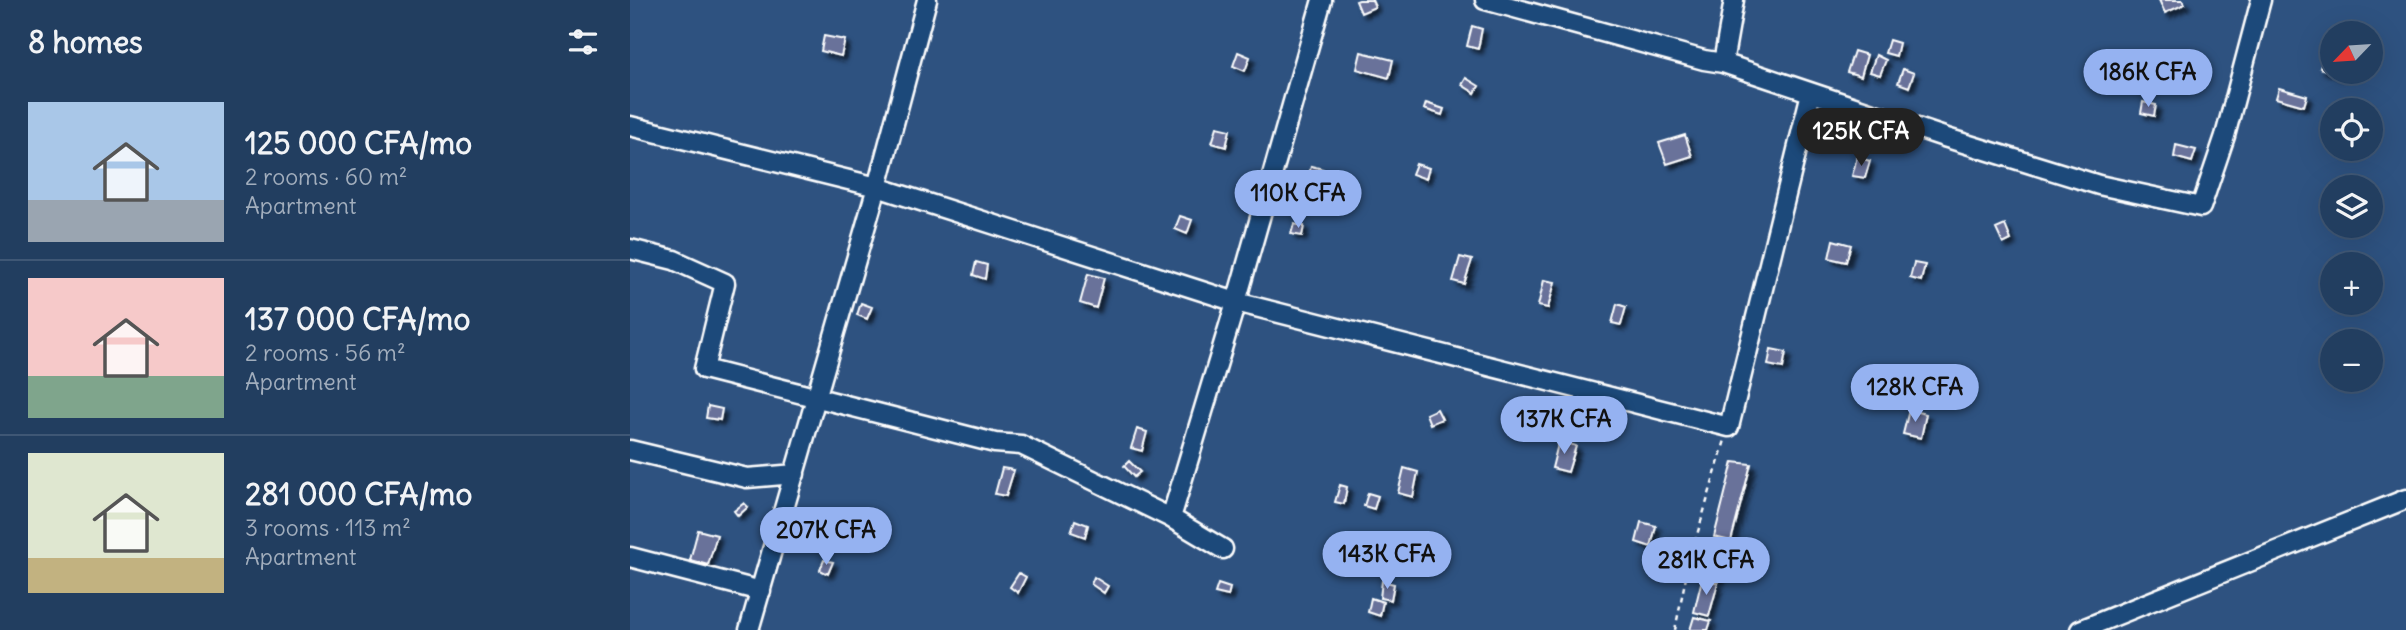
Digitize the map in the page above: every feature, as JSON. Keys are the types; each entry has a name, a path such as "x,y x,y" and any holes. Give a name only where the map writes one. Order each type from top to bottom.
{"street":[{"path":"749,630 928,0"},
{"path":"1171,519 1322,0"},
{"path":"1485,0 1723,63 1947,138 2099,185 2201,207 2225,136 2261,0"},
{"path":"1723,63 1734,0"},
{"path":"630,126 877,187 1236,302 1729,427 1811,93"},
{"path":"630,249 674,260 725,283 704,369 995,443 1021,445 1171,519 1223,550"},
{"path":"630,450 747,478 795,474"},
{"path":"2080,630 2406,499"},
{"path":"630,556 761,591"}],"path":[{"path":"1675,630 1689,562 1729,427"}],"building":[{"path":"1372,0 1375,7 1361,13 1356,1"},
{"path":"2159,0 2183,0 2185,4 2165,13"},
{"path":"1472,26 1482,29 1478,49 1467,46"},
{"path":"824,36 845,40 841,56 821,51"},
{"path":"1889,40 1899,43 1896,56 1885,53"},
{"path":"1854,51 1867,55 1861,76 1847,72"},
{"path":"1238,52 1250,57 1245,71 1233,66"},
{"path":"1361,52 1393,60 1389,78 1357,69"},
{"path":"2176,54 2192,58 2186,78 2170,73"},
{"path":"1876,55 1886,60 1880,75 1870,72"},
{"path":"1903,69 1914,73 1909,87 1898,83"},
{"path":"1466,78 1479,86 1475,93 1462,85"},
{"path":"2279,88 2307,96 2304,106 2276,98"},
{"path":"2143,102 2156,105 2154,116 2141,113"},
{"path":"1426,103 1444,109 1442,115 1424,109"},
{"path":"1217,127 1230,130 1226,147 1212,143"},
{"path":"1685,135 1692,156 1667,164 1659,143"},
{"path":"2176,145 2196,150 2192,162 2174,157"},
{"path":"1857,157 1870,161 1865,178 1852,176"},
{"path":"1416,164 1429,168 1426,179 1412,174"},
{"path":"1311,166 1323,169 1318,196 1305,194"},
{"path":"1180,216 1192,220 1187,234 1175,229"},
{"path":"1294,224 1304,226 1302,236 1291,234"},
{"path":"2005,225 2011,240 2003,244 1996,229"},
{"path":"1833,240 1851,245 1846,262 1829,258"},
{"path":"1460,257 1472,260 1464,284 1453,281"},
{"path":"976,262 987,265 985,279 973,275"},
{"path":"1914,263 1925,265 1921,281 1910,278"},
{"path":"1088,274 1104,278 1096,308 1080,303"},
{"path":"1544,280 1555,282 1548,308 1538,306"},
{"path":"861,303 872,307 867,319 857,315"},
{"path":"1617,304 1626,307 1621,325 1612,323"},
{"path":"1771,349 1786,352 1783,368 1768,365"},
{"path":"708,406 722,409 720,420 706,418"},
{"path":"1437,409 1442,419 1430,424 1426,414"},
{"path":"1909,410 1926,414 1921,438 1903,434"},
{"path":"1137,429 1147,432 1142,451 1131,448"},
{"path":"1559,440 1576,446 1568,472 1552,468"},
{"path":"1129,461 1140,472 1134,477 1124,466"},
{"path":"1733,462 1751,464 1731,541 1714,537"},
{"path":"1002,468 1014,470 1006,496 995,494"},
{"path":"1404,468 1418,472 1413,497 1398,493"},
{"path":"1340,485 1347,487 1344,504 1335,502"},
{"path":"1368,493 1378,496 1374,509 1364,506"},
{"path":"744,503 748,507 738,516 734,511"},
{"path":"1075,520 1088,525 1085,537 1071,532"},
{"path":"1641,522 1656,526 1651,547 1636,542"},
{"path":"698,530 717,535 708,565 690,560"},
{"path":"1712,542 1730,545 1720,579 1703,575"},
{"path":"824,560 833,562 828,574 820,570"},
{"path":"1019,573 1026,577 1018,593 1010,587"},
{"path":"1094,577 1108,586 1104,593 1091,584"},
{"path":"1702,579 1718,583 1709,616 1694,612"},
{"path":"1382,581 1394,584 1391,600 1380,598"},
{"path":"1218,584 1230,588 1228,596 1215,593"},
{"path":"1371,598 1383,602 1380,616 1368,612"},
{"path":"1694,617 1711,621 1708,630 1690,630"}]}
